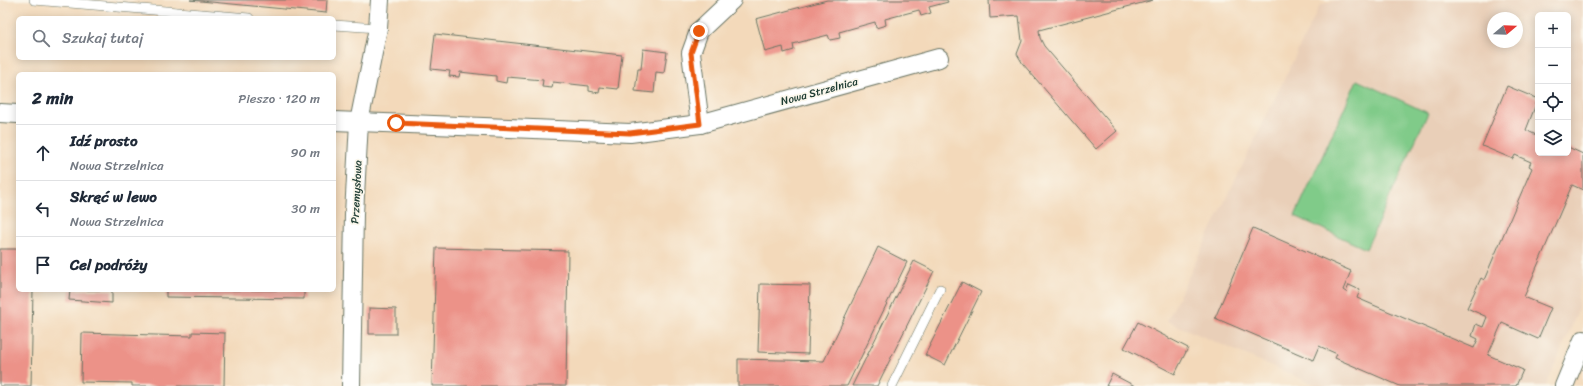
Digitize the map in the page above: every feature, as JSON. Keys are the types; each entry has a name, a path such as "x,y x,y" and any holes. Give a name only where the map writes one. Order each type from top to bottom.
{"street":[{"name":"Przemysłowa","path":"350,386 354,214 359,122 378,28 380,0"},
{"path":"700,124 691,53 699,31 732,0"},
{"name":"Nowa Strzelnica","path":"336,121 630,133 700,124 939,58"},
{"path":"0,114 16,114"},
{"path":"1564,386 1583,340"}],"lane":[{"path":"34,0 226,16"},
{"path":"336,25 378,28"},
{"path":"892,386 940,289"}],"shaded area":[{"path":"1336,0 1583,0 1583,277 1578,289 1578,311 1546,386 1318,386 1167,321 1320,5"}],"green space":[{"path":"1357,80 1428,113 1366,249 1295,216"}],"building":[{"path":"190,0 327,0 326,13"},
{"path":"827,0 947,0 948,2 929,7 931,13 921,16 919,10 885,19 886,25 876,28 875,22 839,32 840,38 830,40 828,35 793,44 794,50 784,53 783,47 765,52 756,19"},
{"path":"989,0 1153,0 1039,30 1040,38 1044,46 1117,131 1096,149 1023,64 1017,54 1022,41 1019,16 990,18"},
{"path":"435,34 622,55 618,89 600,87 599,93 589,91 589,86 553,82 552,88 542,87 543,80 507,77 506,83 496,81 496,76 460,72 459,77 449,76 450,71 431,69"},
{"path":"643,49 667,52 664,73 656,72 654,93 635,91 638,69 641,69"},
{"path":"1507,86 1535,98 1535,107 1526,130 1535,134 1535,156 1571,156 1571,148 1583,154 1583,190 1572,185 1524,297 1551,308 1538,339 1502,323 1488,355 1523,370 1516,386 1400,386 1335,358 1337,354 1319,346 1313,360 1215,318 1253,228 1351,271 1343,290 1346,292 1349,285 1360,290 1357,298 1474,348 1478,339 1472,336 1476,324 1483,327 1487,317 1467,308 1481,278 1484,280 1532,168 1529,166 1531,162 1515,155 1513,159 1482,146"},
{"path":"878,247 907,262 847,386 738,386 738,359 824,361"},
{"path":"436,248 568,251 566,386 432,386"},
{"path":"0,249 16,249 16,292 33,292 31,386 0,386"},
{"path":"914,261 934,271 877,386 852,386"},
{"path":"962,282 981,292 945,365 925,355"},
{"path":"760,284 810,285 808,354 758,352"},
{"path":"70,292 112,292 112,303 69,300"},
{"path":"166,292 304,292 304,299 166,297"},
{"path":"369,308 396,309 396,334 369,334"},
{"path":"1138,322 1188,348 1175,374 1124,348"},
{"path":"192,332 225,333 224,386 132,386 132,383 81,382 82,333 192,336"},
{"path":"1112,374 1135,386 1106,386"}],"route":[{"path":"396,123 630,133 700,124 691,53 699,31"}]}
